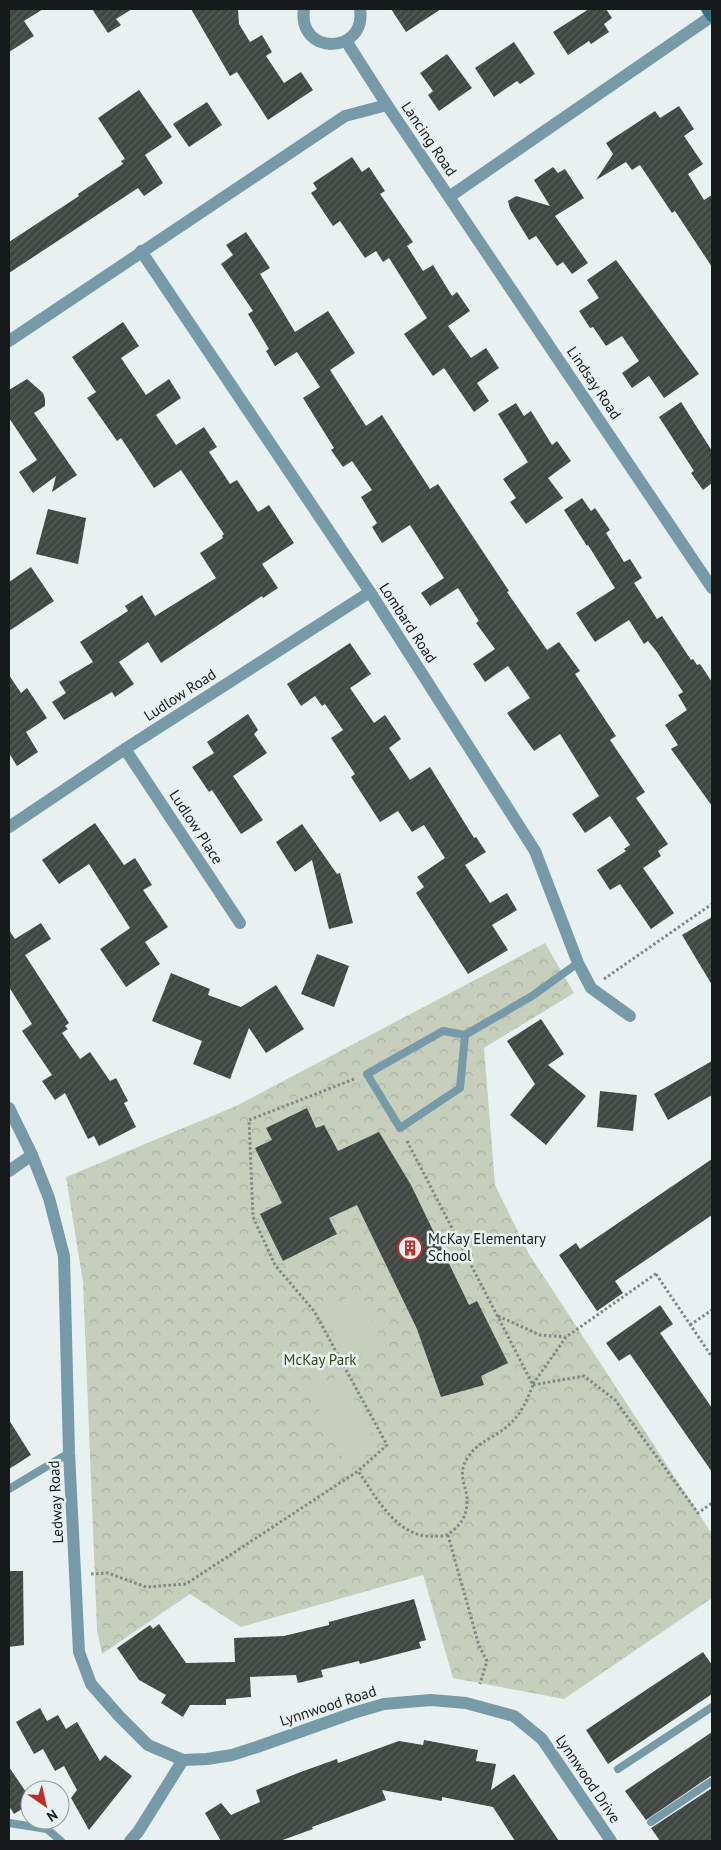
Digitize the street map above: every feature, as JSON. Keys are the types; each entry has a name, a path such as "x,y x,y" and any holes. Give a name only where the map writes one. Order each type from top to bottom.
{"main road":[{"path":"708,9 712,16"}],"street":[{"path":"304,9 305,26 310,34 317,41 326,44 336,44 346,41 353,36 361,19 360,9"},
{"name":"Lancing Road","path":"9,341 345,116 387,105 449,197 712,16"},
{"path":"346,41 387,105"},
{"name":"Lindsay Road","path":"449,197 712,588"},
{"name":"Lombard Road","path":"141,252 370,592 535,851 578,963 591,988 630,1016"},
{"name":"Ludlow Road","path":"9,827 125,749 370,592"},
{"name":"Ludlow Place","path":"125,749 240,923"},
{"name":"Ledway Road","path":"9,1108 32,1155 49,1198 64,1256 69,1453 79,1652 91,1684 119,1716 148,1745 184,1760"},
{"path":"9,1170 32,1155"},
{"name":"Lynnwood Road","path":"184,1760 232,1755 384,1704 432,1700 466,1704 514,1716"},
{"name":"Lynnwood Drive","path":"514,1716 542,1739 611,1841"},
{"path":"130,1841 138,1832 184,1760"}],"lane":[{"path":"465,1035 460,1088 400,1128 367,1074 442,1031 465,1035 532,996 578,963"},
{"path":"9,1489 69,1453"},
{"path":"618,1769 712,1707"},
{"path":"651,1822 712,1781"},
{"path":"9,1823 47,1829 61,1841"}],"path":[{"path":"591,988 712,904"},
{"path":"76,1575 108,1573 146,1587 186,1584 358,1472 387,1445 314,1311 274,1265 254,1217 249,1120 367,1074"},
{"path":"400,1128 533,1385"},
{"path":"358,1472 385,1510 406,1531 428,1537 448,1535 463,1522 467,1503 461,1476 468,1457 485,1439 504,1429 518,1415 533,1385 566,1337 657,1273 712,1357"},
{"path":"690,1325 712,1310"},
{"path":"497,1315 540,1335 566,1337"},
{"path":"533,1385 584,1376 614,1400 698,1513 712,1503"},
{"path":"448,1535 479,1646 487,1662 480,1684"}],"green space":[{"name":"McKay Park","path":"545,943 574,993 484,1048 495,1185 529,1254 712,1534 712,1598 564,1699 453,1678 423,1575 241,1627 190,1594 102,1654 97,1630 83,1282 66,1177 236,1106"},
{"path":"357,1292 384,1345 348,1361 323,1310"},
{"path":"342,1375 377,1445 345,1462 310,1391"}],"building":[{"path":"9,9 43,9 24,21 34,36 9,52"},
{"path":"92,9 132,9 116,19 121,25 108,33"},
{"path":"191,9 238,9 239,24 250,42 262,35 272,52 266,56 284,83 301,72 313,90 268,120 237,72 230,76"},
{"path":"391,9 441,9 406,32"},
{"path":"589,9 606,9 612,18 604,24 609,32 591,44 589,41 568,55 553,32"},
{"path":"514,42 535,74 520,84 517,81 494,97 475,68"},
{"path":"447,54 472,88 439,111 428,95 433,91 420,73"},
{"path":"139,90 172,137 145,155 163,183 144,196 138,188 9,273 9,242 79,196 78,194 123,164 121,161 125,159 98,118"},
{"path":"207,102 222,125 189,147 173,124"},
{"path":"679,106 694,129 684,136 703,164 688,174 704,200 712,195 712,267 675,211 672,213 640,165 632,170 626,162 596,180 613,154 606,143 655,111 660,118"},
{"path":"352,157 362,172 369,167 385,191 380,194 413,242 407,246 423,271 433,265 452,296 457,292 470,311 448,326 471,358 486,348 499,368 477,383 489,401 474,412 444,368 433,376 404,334 427,318 389,258 383,262 376,251 365,258 340,221 333,226 311,193 317,189 313,183"},
{"path":"553,167 558,173 565,169 584,198 555,216 588,263 572,274 563,262 557,266 536,236 529,240 510,209 508,201 516,196 550,206 534,180"},
{"path":"246,232 270,268 260,274 295,332 328,311 355,353 330,370 366,426 382,415 430,489 438,484 509,591 507,592 547,650 559,642 580,671 575,674 616,736 610,740 645,792 636,798 668,844 658,851 661,856 643,868 674,913 651,929 620,884 610,890 597,870 626,851 624,849 630,845 610,816 585,833 572,814 599,796 560,734 534,751 507,713 530,698 508,666 485,682 473,664 495,649 476,623 479,621 458,588 430,606 421,593 444,578 410,525 382,543 372,527 377,523 361,497 372,490 352,461 343,467 331,450 334,448 303,398 320,387 297,352 275,366 266,351 269,349 248,314 253,311 221,264 233,255 226,245"},
{"path":"616,260 699,374 664,398 649,376 632,388 622,373 639,361 622,336 606,346 593,327 590,328 579,311 599,298 587,280"},
{"path":"123,322 139,346 121,358 146,395 169,379 181,398 156,415 176,445 204,427 217,447 209,452 230,484 237,480 258,512 269,505 294,543 262,564 278,588 263,598 262,596 161,663 148,642 119,662 134,684 115,697 112,692 64,720 52,702 66,693 59,682 93,662 80,642 128,611 125,606 142,595 155,616 216,578 200,553 223,538 224,534 181,470 154,488 121,438 117,441 87,398 96,392 72,357"},
{"path":"27,379 43,393 45,399 45,406 34,413 77,475 52,492 56,476 33,493 19,472 37,460 9,418 9,390"},
{"path":"681,402 712,451 712,483 703,490 691,473 694,471 659,417"},
{"path":"516,403 524,416 531,411 552,445 557,441 571,461 548,478 563,498 526,524 510,502 516,498 503,479 528,462 498,414"},
{"path":"582,498 591,511 595,508 610,530 606,533 624,562 630,559 642,578 634,583 657,619 662,616 691,660 693,659 697,665 700,664 712,682 712,806 671,749 678,745 665,725 687,710 678,695 683,692 657,652 648,641 644,644 629,620 595,642 576,613 615,588 564,510"},
{"path":"48,509 86,518 78,564 36,554"},
{"path":"31,567 54,601 9,631 9,582"},
{"path":"350,643 371,674 350,688 374,723 385,715 401,739 389,748 410,780 430,767 474,838 476,837 486,852 465,865 490,903 507,893 517,910 492,925 508,950 468,974 416,893 424,887 417,877 445,858 424,825 412,832 398,811 380,822 351,777 355,774 331,738 343,730 325,704 322,706 315,696 301,706 287,684"},
{"path":"9,675 21,693 27,688 47,718 26,732 38,752 17,766 9,753"},
{"path":"248,714 258,730 254,734 267,753 233,776 263,820 241,834 212,790 209,792 192,767 214,753 207,742"},
{"path":"95,823 124,865 135,858 152,885 143,890 168,927 145,942 160,964 126,987 100,949 130,928 89,864 59,884 42,860"},
{"path":"302,824 337,874 340,873 353,923 329,929 312,860 295,872 276,842"},
{"path":"712,917 712,985 682,935"},
{"path":"41,923 51,939 25,955 69,1023 65,1026 68,1029 62,1033 80,1059 90,1052 110,1081 116,1078 128,1101 124,1103 136,1127 99,1146 94,1136 88,1139 65,1093 55,1100 42,1081 52,1075 22,1031 32,1024 9,987 9,930 15,939"},
{"path":"317,954 349,966 334,1007 301,994"},
{"path":"171,973 210,989 208,995 241,1007 276,985 304,1029 266,1053 249,1028 230,1079 193,1064 202,1041 152,1021"},
{"path":"541,1019 564,1054 548,1065 586,1096 546,1145 510,1115 535,1084 507,1041"},
{"path":"712,1061 712,1095 668,1120 654,1094"},
{"path":"600,1091 637,1095 633,1131 597,1127"},
{"name":"McKay Elementary School","path":"307,1108 316,1128 324,1125 338,1151 379,1132 411,1185 469,1305 477,1301 508,1363 481,1376 484,1385 441,1397 417,1329 357,1205 329,1218 337,1234 283,1261 260,1214 282,1203 255,1148 272,1140 266,1128"},
{"path":"712,1159 712,1215 615,1281 623,1293 597,1311 559,1255 576,1243 580,1249"},
{"path":"660,1305 673,1324 660,1333 712,1408 712,1472 630,1354 619,1361 606,1343"},
{"path":"9,1420 31,1455 9,1469"},
{"path":"9,1571 23,1571 24,1645 9,1647"},
{"path":"414,1599 426,1640 419,1642 421,1648 360,1664 359,1661 321,1670 323,1677 298,1683 296,1675 250,1677 251,1697 226,1699 226,1705 190,1705 183,1717 161,1703 166,1695 139,1680 117,1648 150,1625 153,1629 159,1624 186,1663 235,1662 234,1638 284,1636 329,1625 329,1622"},
{"path":"703,1652 712,1665 712,1694 608,1764 586,1730"},
{"path":"40,1708 47,1721 58,1715 66,1729 77,1722 100,1761 105,1755 132,1776 89,1830 71,1798 77,1790 64,1766 55,1771 43,1749 34,1754 16,1722"},
{"path":"712,1732 712,1775 646,1820 625,1791"},
{"path":"424,1740 478,1750 476,1761 496,1764 491,1790 514,1774 559,1841 515,1841 493,1807 442,1797 442,1801 382,1790 386,1800 312,1827 313,1829 280,1841 221,1841 205,1813 221,1803 231,1815 260,1802 256,1790 298,1773 337,1759 338,1763 399,1741 423,1745"},
{"path":"9,1767 20,1783 20,1810 14,1814 9,1806"},
{"path":"712,1788 712,1841 660,1841 651,1828"}],"place":[{"name":"McKay Elementary School","path":"410,1248"}]}
